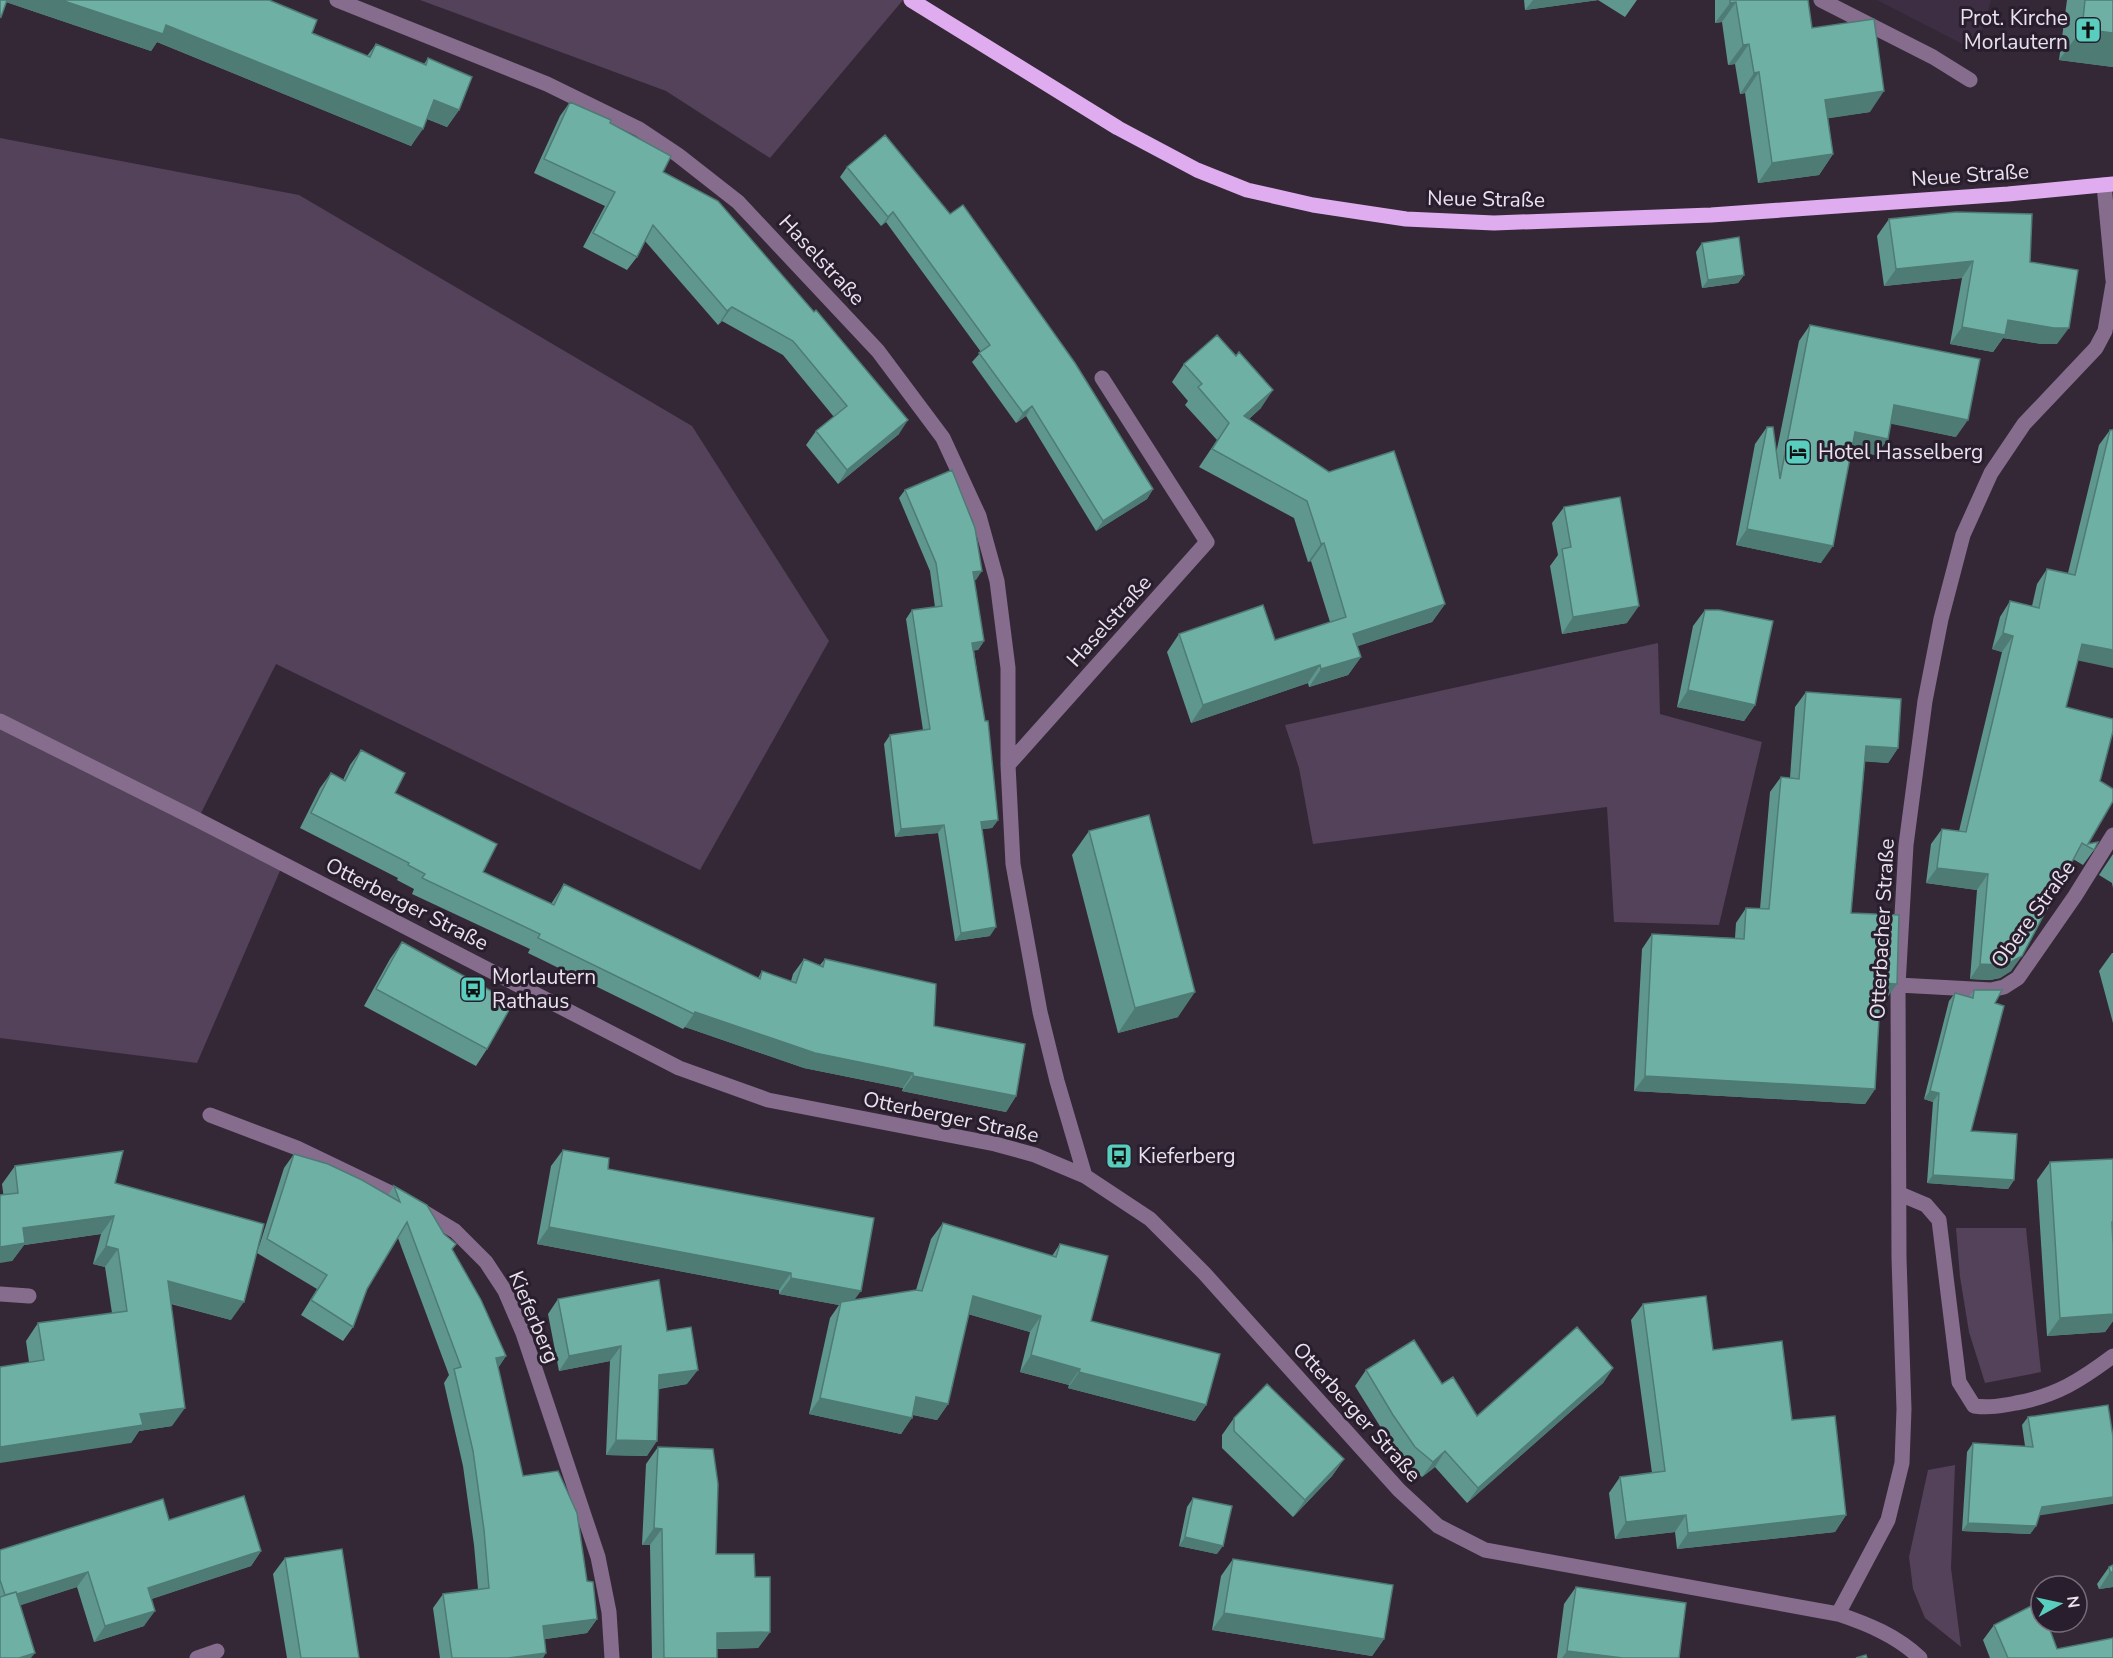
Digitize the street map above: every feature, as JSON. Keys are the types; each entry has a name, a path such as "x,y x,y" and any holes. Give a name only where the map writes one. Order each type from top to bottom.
{"main road":[{"name":"Neue Straße","path":"911,0 1118,128 1197,170 1247,190 1313,205 1406,219 1494,223 1710,215 2109,185"}],"street":[{"name":"Haselstraße","path":"337,0 547,84 639,129 678,155 738,202 878,351 944,438 979,516 997,581 1008,668 1008,765 1012,864 1040,1012 1057,1081 1085,1176"},
{"path":"1821,0 1933,57 1970,80"},
{"name":"Otterbacher Straße","path":"1838,1614 1888,1520 1902,1463 1904,1409 1899,1258 1898,986 1906,845 1925,701 1941,619 1963,535 1991,473 2024,424 2096,348 2105,331 2112,308 2113,282 2109,185"},
{"name":"Haselstraße","path":"1008,765 1207,542 1102,378"},
{"name":"Otterberger Straße","path":"0,721 198,820 679,1068 768,1100 995,1144 1035,1155 1085,1176 1158,1226 1204,1273 1399,1490 1438,1526 1485,1550 1838,1614 1870,1625 1909,1648 1920,1658"},
{"name":"Obere Straße","path":"1898,986 1991,990 2004,987 2018,978 2075,896 2113,835"},
{"name":"Kieferberg","path":"210,1115 297,1148 399,1197 455,1232 486,1262 505,1291 523,1334 598,1557 609,1612 612,1658"},
{"path":"1899,1194 1926,1205 1939,1220 1959,1382 1974,1406 1989,1408 2041,1398 2064,1389 2090,1374 2113,1356"},
{"path":"0,1294 29,1296"},
{"path":"197,1658 217,1651"}],"shaded area":[{"path":"420,0 903,0 770,158 666,91"},
{"path":"1877,0 1991,0 1976,51"},
{"path":"0,138 299,195 692,426 829,641 700,870 276,664 198,819 283,864 197,1063 0,1038"},
{"path":"1658,643 1660,714 1762,742 1719,925 1614,922 1607,807 1313,844 1299,768 1285,725"},
{"path":"1956,1228 2026,1228 2041,1372 1985,1383 1969,1332 1960,1277"},
{"path":"1955,1465 1951,1568 1961,1647 1925,1618 1913,1589 1909,1557 1928,1470"}],"building":[{"path":"0,0 7,0 1,17 0,17"},
{"path":"61,0 269,0 317,20 312,33 370,57 376,44 426,65 428,58 472,77 459,110 434,100 423,129 166,25 163,34"},
{"path":"1730,0 1808,0 1812,28 1874,19 1884,91 1825,100 1833,154 1772,163 1759,72 1754,73 1749,44 1743,45 1736,2 1730,3"},
{"path":"2085,0 2113,0 2113,33 2082,29"},
{"path":"570,102 611,120 610,123 671,156 663,172 718,201 814,312 816,310 908,420 847,470 816,431 847,406 793,341 732,307 727,311 653,225 637,257 593,233 615,192 544,159"},
{"path":"885,135 950,214 963,205 1075,363 1153,489 1103,521 1032,406 1023,413 979,353 990,345 893,212 888,217 847,167"},
{"path":"1956,212 2032,214 2030,262 2078,270 2069,328 2054,328 2008,320 2005,335 1962,327 1973,261 1896,269 1889,219"},
{"path":"1739,237 1744,275 1708,280 1702,243"},
{"name":"Hotel Hasselberg","path":"1810,325 1980,359 1968,420 1894,405 1888,439 1855,432 1833,546 1747,529 1767,427 1773,427 1780,479"},
{"path":"1217,335 1236,356 1239,352 1273,390 1244,416 1329,472 1394,451 1445,604 1353,634 1361,657 1321,669 1320,665 1203,705 1179,634 1263,605 1275,640 1346,617 1324,543 1321,544 1307,501 1212,449 1229,423 1198,387 1202,384 1184,364"},
{"path":"2110,430 2113,430 2113,650 2082,644 2066,707 2113,719 2113,731 2100,781 2113,789 2113,801 2088,844 2098,842 2094,850 2082,843 2022,956 2001,965 1980,964 1988,874 1937,868 1942,829 1966,832 2013,636 2003,633 2010,601 2039,608 2047,569 2075,575"},
{"path":"952,470 975,528 982,571 973,572 984,641 972,643 985,721 988,721 998,820 981,822 996,927 961,933 944,825 901,829 890,735 930,729 912,610 942,606 936,563 905,490"},
{"path":"1620,497 1639,606 1573,617 1562,549 1571,547 1564,507"},
{"path":"1705,610 1719,610 1773,621 1755,705 1688,690"},
{"path":"1806,692 1901,699 1898,748 1866,746 1851,913 1899,915 1897,984 1881,983 1875,1089 1645,1076 1652,934 1744,939 1746,908 1769,909 1781,777 1799,779"},
{"path":"361,750 405,773 395,793 497,844 483,872 554,905 564,884 760,979 762,971 796,983 804,959 823,967 825,959 936,984 934,1026 1025,1044 1016,1096 913,1076 913,1073 815,1053 695,1012 694,1014 538,938 540,934 422,878 425,874 408,865 409,863 311,813 331,773 345,781"},
{"path":"1149,815 1195,992 1135,1008 1089,831"},
{"path":"402,942 513,1003 487,1049 376,989"},
{"path":"1974,990 2002,990 1995,1003 2004,1006 1971,1131 2017,1134 2014,1180 1933,1175 1939,1093 1930,1091 1955,993 1973,998"},
{"path":"563,1150 609,1158 608,1169 874,1218 861,1291 791,1278 791,1273 549,1227"},
{"path":"123,1151 115,1183 264,1224 244,1302 168,1281 185,1408 140,1414 143,1425 0,1447 0,1367 44,1360 38,1323 127,1311 118,1249 106,1246 114,1216 23,1228 25,1243 0,1247 0,1195 18,1193 15,1166"},
{"path":"294,1154 328,1164 400,1202 394,1186 427,1205 444,1234 456,1244 452,1249 481,1300 506,1356 496,1358 523,1476 558,1471 577,1513 587,1581 593,1582 597,1619 543,1626 546,1653 508,1658 452,1658 443,1594 489,1588 473,1451 454,1369 461,1367 407,1222 367,1289 353,1327 311,1300 327,1275 267,1239"},
{"path":"2113,1159 2113,1314 2060,1318 2050,1162"},
{"path":"943,1223 1056,1257 1060,1244 1108,1256 1091,1321 1220,1354 1206,1405 1079,1372 1080,1369 1031,1355 1041,1316 973,1296 948,1404 916,1397 912,1418 820,1398 841,1302 922,1291"},
{"path":"659,1280 667,1331 691,1327 698,1370 659,1375 657,1441 616,1440 621,1346 569,1356 558,1299"},
{"path":"1706,1296 1713,1350 1782,1341 1792,1420 1835,1416 1846,1515 1688,1533 1686,1515 1626,1522 1620,1477 1665,1471 1643,1304"},
{"path":"1577,1327 1613,1368 1478,1488 1445,1451 1433,1462 1415,1447 1366,1370 1414,1340 1442,1384 1453,1377 1477,1416"},
{"path":"1267,1384 1344,1459 1305,1500 1234,1431 1234,1418"},
{"path":"2108,1405 2113,1437 2113,1497 2042,1507 2036,1526 1968,1523 1973,1443 2033,1447 2028,1417"},
{"path":"658,1447 713,1449 718,1484 716,1554 754,1554 755,1577 770,1577 770,1632 717,1633 717,1658 664,1658 662,1529 654,1528"},
{"path":"244,1496 261,1551 148,1588 155,1611 105,1626 88,1572 17,1594 16,1592 5,1595 0,1580 0,1550 163,1499 169,1520"},
{"path":"1193,1498 1232,1506 1223,1546 1185,1537"},
{"path":"342,1549 359,1658 301,1658 285,1558"},
{"path":"1233,1559 1393,1585 1384,1639 1224,1613"},
{"path":"1576,1587 1686,1603 1679,1658 1623,1658 1567,1651"},
{"path":"16,1592 35,1653 19,1658 0,1658 0,1597"},
{"path":"2029,1607 2029,1634 2051,1634 2057,1649 2113,1638 2113,1658 2008,1658 1994,1625"}],"place":[{"name":"Prot. Kirche Morlautern","path":"2088,30"},
{"name":"Hotel Hasselberg","path":"1798,452"},
{"name":"Morlautern Rathaus","path":"473,989"},
{"name":"Kieferberg","path":"1119,1156"}]}
